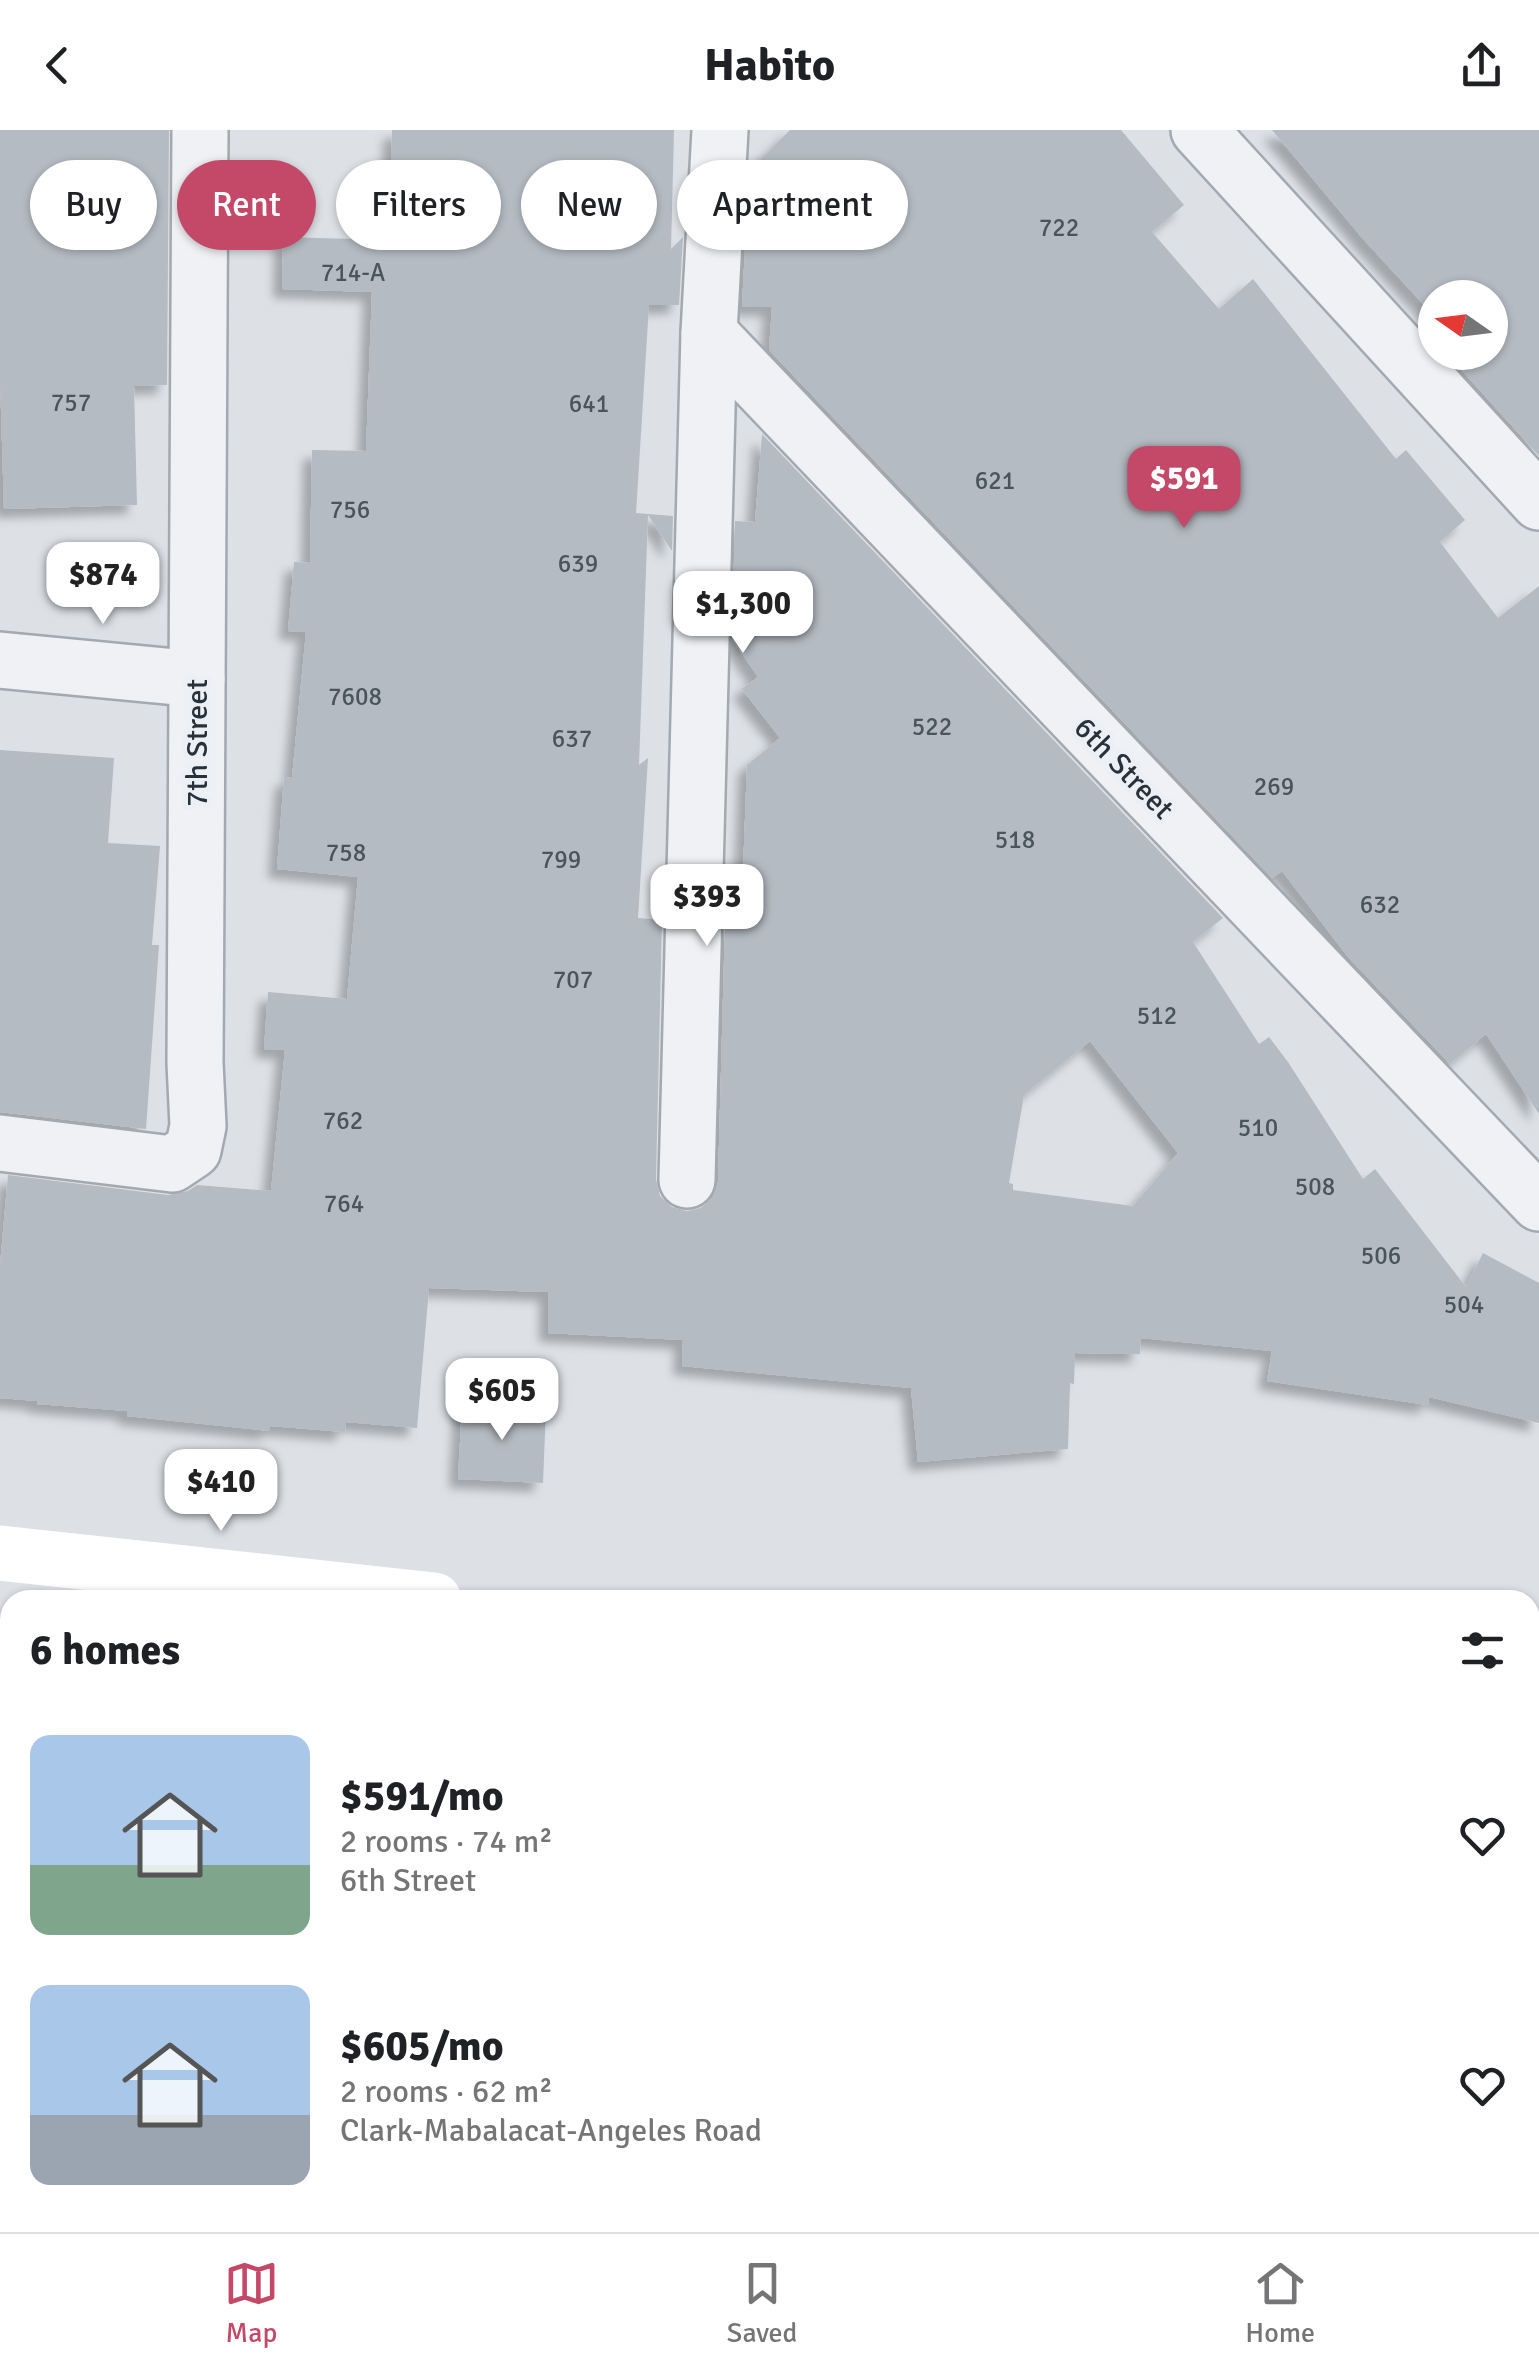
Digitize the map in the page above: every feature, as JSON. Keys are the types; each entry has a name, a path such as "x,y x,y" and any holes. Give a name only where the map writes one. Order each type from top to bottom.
{"main road":[{"path":"0,1553 342,1590"}],"street":[{"name":"7th Street","path":"0,1144 172,1164 194,1150 198,1126 195,1064 200,130"},
{"path":"687,1180 709,333 720,130"},
{"path":"1199,130 1539,502"},
{"name":"6th Street","path":"709,333 1539,1203"},
{"path":"0,660 197,679"}],"building":[{"path":"0,130 169,130 167,385 134,386 137,505 4,509"},
{"path":"392,130 674,130 671,249 677,243 677,250 682,250 679,305 649,305 636,513 673,516 672,551 648,515 639,765 648,758 638,918 662,920 656,1179 660,1196 672,1207 687,1211 701,1208 713,1197 718,1182 725,924 741,925 747,765 780,738 742,689 758,677 732,639 735,521 755,522 762,434 1223,918 1193,942 1259,1044 1269,1037 1288,1062 1363,1179 1375,1169 1466,1287 1483,1253 1539,1283 1539,1423 1429,1397 1428,1405 1267,1381 1272,1351 1141,1338 1140,1354 1075,1353 1068,1449 918,1462 911,1388 682,1366 683,1340 548,1333 548,1292 429,1288 417,1428 346,1422 345,1432 270,1426 270,1431 0,1398 0,1266 8,1175 168,1195 197,1185 271,1191 285,1050 264,1049 268,992 347,999 358,877 277,869 284,777 292,778 306,632 288,631 294,562 310,563 312,450 366,451 372,292 282,289 283,250 316,250 316,238 336,238 336,250 501,250 501,160 391,160","holes":["1090,1041 1178,1153 1133,1206 1013,1190 1009,1183 1024,1095"]},
{"path":"790,130 1121,130 1184,205 1152,232 1219,309 1253,279 1396,459 1406,450 1465,520 1440,542 1498,618 1539,586 1539,1114 1486,1034 1450,1064 1348,957 1282,871 1272,878 769,350 772,307 742,307 745,250 908,250 908,160 760,160"},
{"path":"1272,130 1539,130 1539,456 1461,370 1508,370 1508,280 1418,280 1418,299"},
{"path":"0,750 114,758 108,843 160,846 152,945 159,945 146,1129 0,1112"},
{"path":"462,1404 546,1407 543,1483 458,1479"}]}
